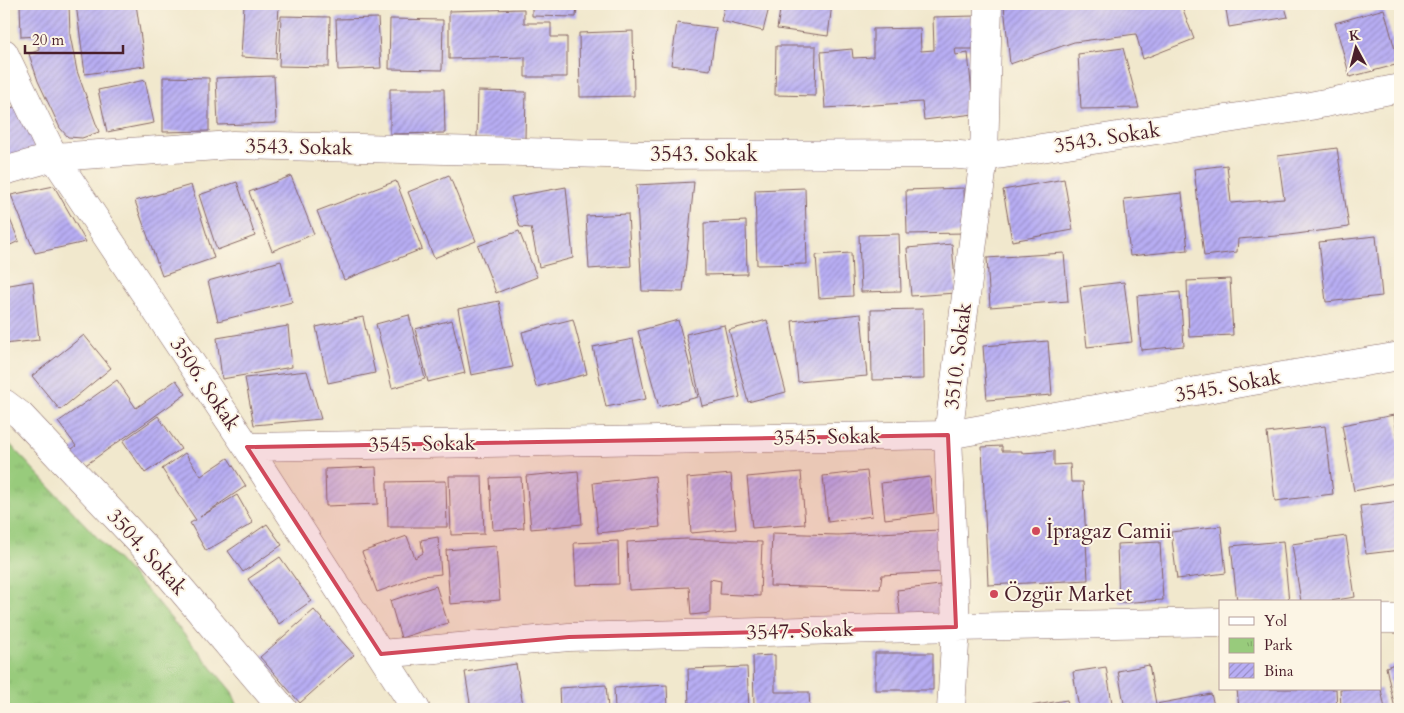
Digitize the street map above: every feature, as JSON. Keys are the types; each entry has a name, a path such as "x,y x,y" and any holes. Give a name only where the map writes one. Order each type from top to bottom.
{"street":[{"name":"3510. Sokak","path":"952,709 956,627 948,435 984,157 988,4"},
{"name":"3506. Sokak","path":"4,53 54,157 247,447 416,709"},
{"name":"3543. Sokak","path":"4,171 54,157 233,145 648,155 947,154 984,157 1310,106 1400,88"},
{"name":"3545. Sokak","path":"247,447 948,435 1400,356"},
{"name":"3504. Sokak","path":"4,403 20,415 153,556 283,709"},
{"path":"1382,619 1400,619"},
{"name":"3547. Sokak","path":"380,654 569,638 1219,622"}],"highlighted area":[{"path":"948,435 956,627 569,637 381,654 247,447"}],"green space":[{"path":"4,438 153,597 232,692 239,709 4,709"}],"building":[{"path":"20,4 69,4 70,35 77,71 99,132 82,138 68,137 60,128 38,81 29,54 39,50 38,36 21,37"},
{"path":"76,4 136,4 145,66 85,74"},
{"path":"532,4 577,4 576,17 532,16"},
{"path":"725,4 770,4 763,31 721,21"},
{"path":"781,4 832,4 828,36 777,29"},
{"path":"1026,4 1181,4 1194,39 1143,59 1136,34 1074,42 1010,64 1004,6"},
{"path":"1225,4 1284,4 1288,17 1229,27"},
{"path":"244,5 279,6 276,59 241,57"},
{"path":"524,9 524,23 551,23 551,37 567,37 567,77 525,77 525,57 449,59 449,11"},
{"path":"1384,9 1399,64 1350,77 1335,23"},
{"path":"281,16 330,17 329,67 279,66"},
{"path":"975,16 974,49 955,49 956,55 968,53 974,114 924,120 922,102 825,108 821,52 852,49 853,58 873,57 873,29 920,28 921,51 934,50 933,17"},
{"path":"378,18 381,68 338,70 336,19"},
{"path":"390,19 443,20 442,70 389,69"},
{"path":"677,23 716,28 710,70 671,65"},
{"path":"633,31 634,96 580,97 579,33"},
{"path":"776,46 816,46 815,96 775,95"},
{"path":"1123,48 1139,108 1081,109 1078,54"},
{"path":"274,76 276,123 218,125 216,78"},
{"path":"163,77 209,78 209,131 163,132"},
{"path":"145,80 154,123 107,132 98,90"},
{"path":"390,89 444,89 445,133 390,134"},
{"path":"478,91 526,92 525,139 477,138"},
{"path":"20,105 36,151 4,162 4,110"},
{"path":"1337,148 1349,227 1289,235 1238,239 1237,252 1204,256 1194,169 1227,165 1231,203 1284,199 1278,156"},
{"path":"449,175 476,241 434,258 408,192"},
{"path":"291,176 314,234 272,251 249,192"},
{"path":"1064,179 1073,230 1012,241 1003,190"},
{"path":"396,181 422,249 344,280 317,211"},
{"path":"237,182 255,236 217,250 199,195"},
{"path":"694,182 683,292 642,291 636,185"},
{"path":"191,185 214,258 162,276 135,201"},
{"path":"54,186 86,242 35,253 11,195"},
{"path":"566,187 573,258 539,267 531,228 520,227 511,197"},
{"path":"805,188 807,264 757,265 755,190"},
{"path":"964,188 965,233 907,234 906,190"},
{"path":"1182,193 1188,250 1130,256 1124,199"},
{"path":"4,205 19,241 4,248"},
{"path":"628,214 631,266 589,269 586,216"},
{"path":"746,221 747,274 705,275 704,223"},
{"path":"519,231 537,277 496,293 478,246"},
{"path":"899,234 901,291 861,292 859,235"},
{"path":"1376,236 1382,296 1326,302 1319,242"},
{"path":"952,244 956,293 911,296 907,248"},
{"path":"851,253 853,296 819,298 816,255"},
{"path":"1064,253 1068,301 990,307 987,258"},
{"path":"281,261 292,302 218,321 208,281"},
{"path":"1230,279 1233,335 1189,337 1187,281"},
{"path":"33,281 39,340 4,344 4,286"},
{"path":"1124,282 1132,342 1087,347 1080,287"},
{"path":"1180,292 1184,346 1141,350 1137,296"},
{"path":"499,301 513,367 471,375 458,309"},
{"path":"923,309 924,379 872,380 871,310"},
{"path":"861,314 867,376 798,382 792,321"},
{"path":"409,315 425,379 392,388 376,324"},
{"path":"363,317 375,373 328,383 316,327"},
{"path":"573,319 587,374 536,387 522,332"},
{"path":"452,320 465,373 428,382 415,329"},
{"path":"678,320 698,397 659,407 638,331"},
{"path":"767,320 786,392 748,402 729,330"},
{"path":"724,325 740,397 702,406 686,334"},
{"path":"288,326 292,367 222,379 217,338"},
{"path":"84,335 111,368 60,410 32,376"},
{"path":"633,339 646,399 606,407 593,347"},
{"path":"1048,341 1052,395 987,400 983,346"},
{"path":"307,371 321,419 254,425 245,378"},
{"path":"117,380 136,408 176,380 186,394 80,469 68,452 76,446 58,422"},
{"path":"1394,415 1400,449 1400,482 1354,491 1342,425"},
{"path":"158,416 181,449 145,473 123,441"},
{"path":"1325,426 1333,494 1275,501 1267,433"},
{"name":"İpragaz Camii","path":"1002,446 1002,451 1022,451 1022,453 1054,451 1054,465 1070,464 1071,482 1083,482 1088,580 988,585 982,447"},
{"path":"185,453 201,476 228,458 246,486 200,517 237,495 253,523 206,551 190,523 196,520 162,469"},
{"path":"376,467 378,504 326,506 325,469"},
{"path":"578,471 582,524 531,529 526,476"},
{"path":"867,471 872,516 828,522 823,476"},
{"path":"801,472 805,524 752,528 747,477"},
{"path":"731,474 736,529 691,533 687,478"},
{"path":"449,476 482,476 484,534 451,535"},
{"path":"655,476 660,527 598,533 593,483"},
{"path":"521,477 524,528 493,530 490,478"},
{"path":"930,477 934,513 885,519 881,483"},
{"path":"446,481 447,527 388,527 387,482"},
{"path":"1400,501 1400,550 1366,554 1360,506"},
{"path":"267,524 282,545 243,572 228,551"},
{"path":"1221,526 1226,573 1177,579 1171,532"},
{"path":"940,530 943,572 882,575 880,589 770,586 772,533 838,535"},
{"path":"407,536 415,558 423,553 421,540 438,537 441,574 422,576 377,592 362,552"},
{"path":"1346,536 1355,597 1336,600 1301,600 1292,544"},
{"path":"686,539 762,542 760,596 720,594 721,581 710,579 710,613 691,615 689,587 629,590 627,542"},
{"path":"618,541 619,584 576,585 574,543"},
{"path":"1283,541 1289,600 1237,600 1231,546"},
{"path":"1160,542 1163,600 1119,603 1117,544"},
{"path":"496,546 500,600 450,604 446,550"},
{"path":"280,557 311,601 279,624 248,579"},
{"path":"940,585 943,617 901,622 897,590"},
{"path":"436,586 448,623 401,638 390,601"},
{"path":"314,610 354,655 300,703 260,657"},
{"path":"875,653 933,653 933,690 875,690"},
{"path":"775,655 775,692 809,692 810,709 754,709 753,656"},
{"path":"1400,662 1400,709 1395,709 1386,667"},
{"path":"516,664 523,705 493,709 471,709 465,672"},
{"path":"1149,665 1156,704 1211,694 1215,709 1125,709 1118,671"},
{"path":"747,667 749,709 689,709 688,669"},
{"path":"1106,667 1113,709 1079,709 1073,672"},
{"path":"606,685 608,709 560,709 559,688"},
{"path":"667,685 668,709 615,709 614,688"},
{"path":"1237,690 1336,690 1337,709 1239,709"},
{"path":"1340,690 1381,690 1385,709 1341,709"},
{"path":"1067,700 1069,709 1017,709 1017,708"}],"place":[{"name":"İpragaz Camii","path":"1036,531"},
{"name":"Özgür Market","path":"994,594"}]}
